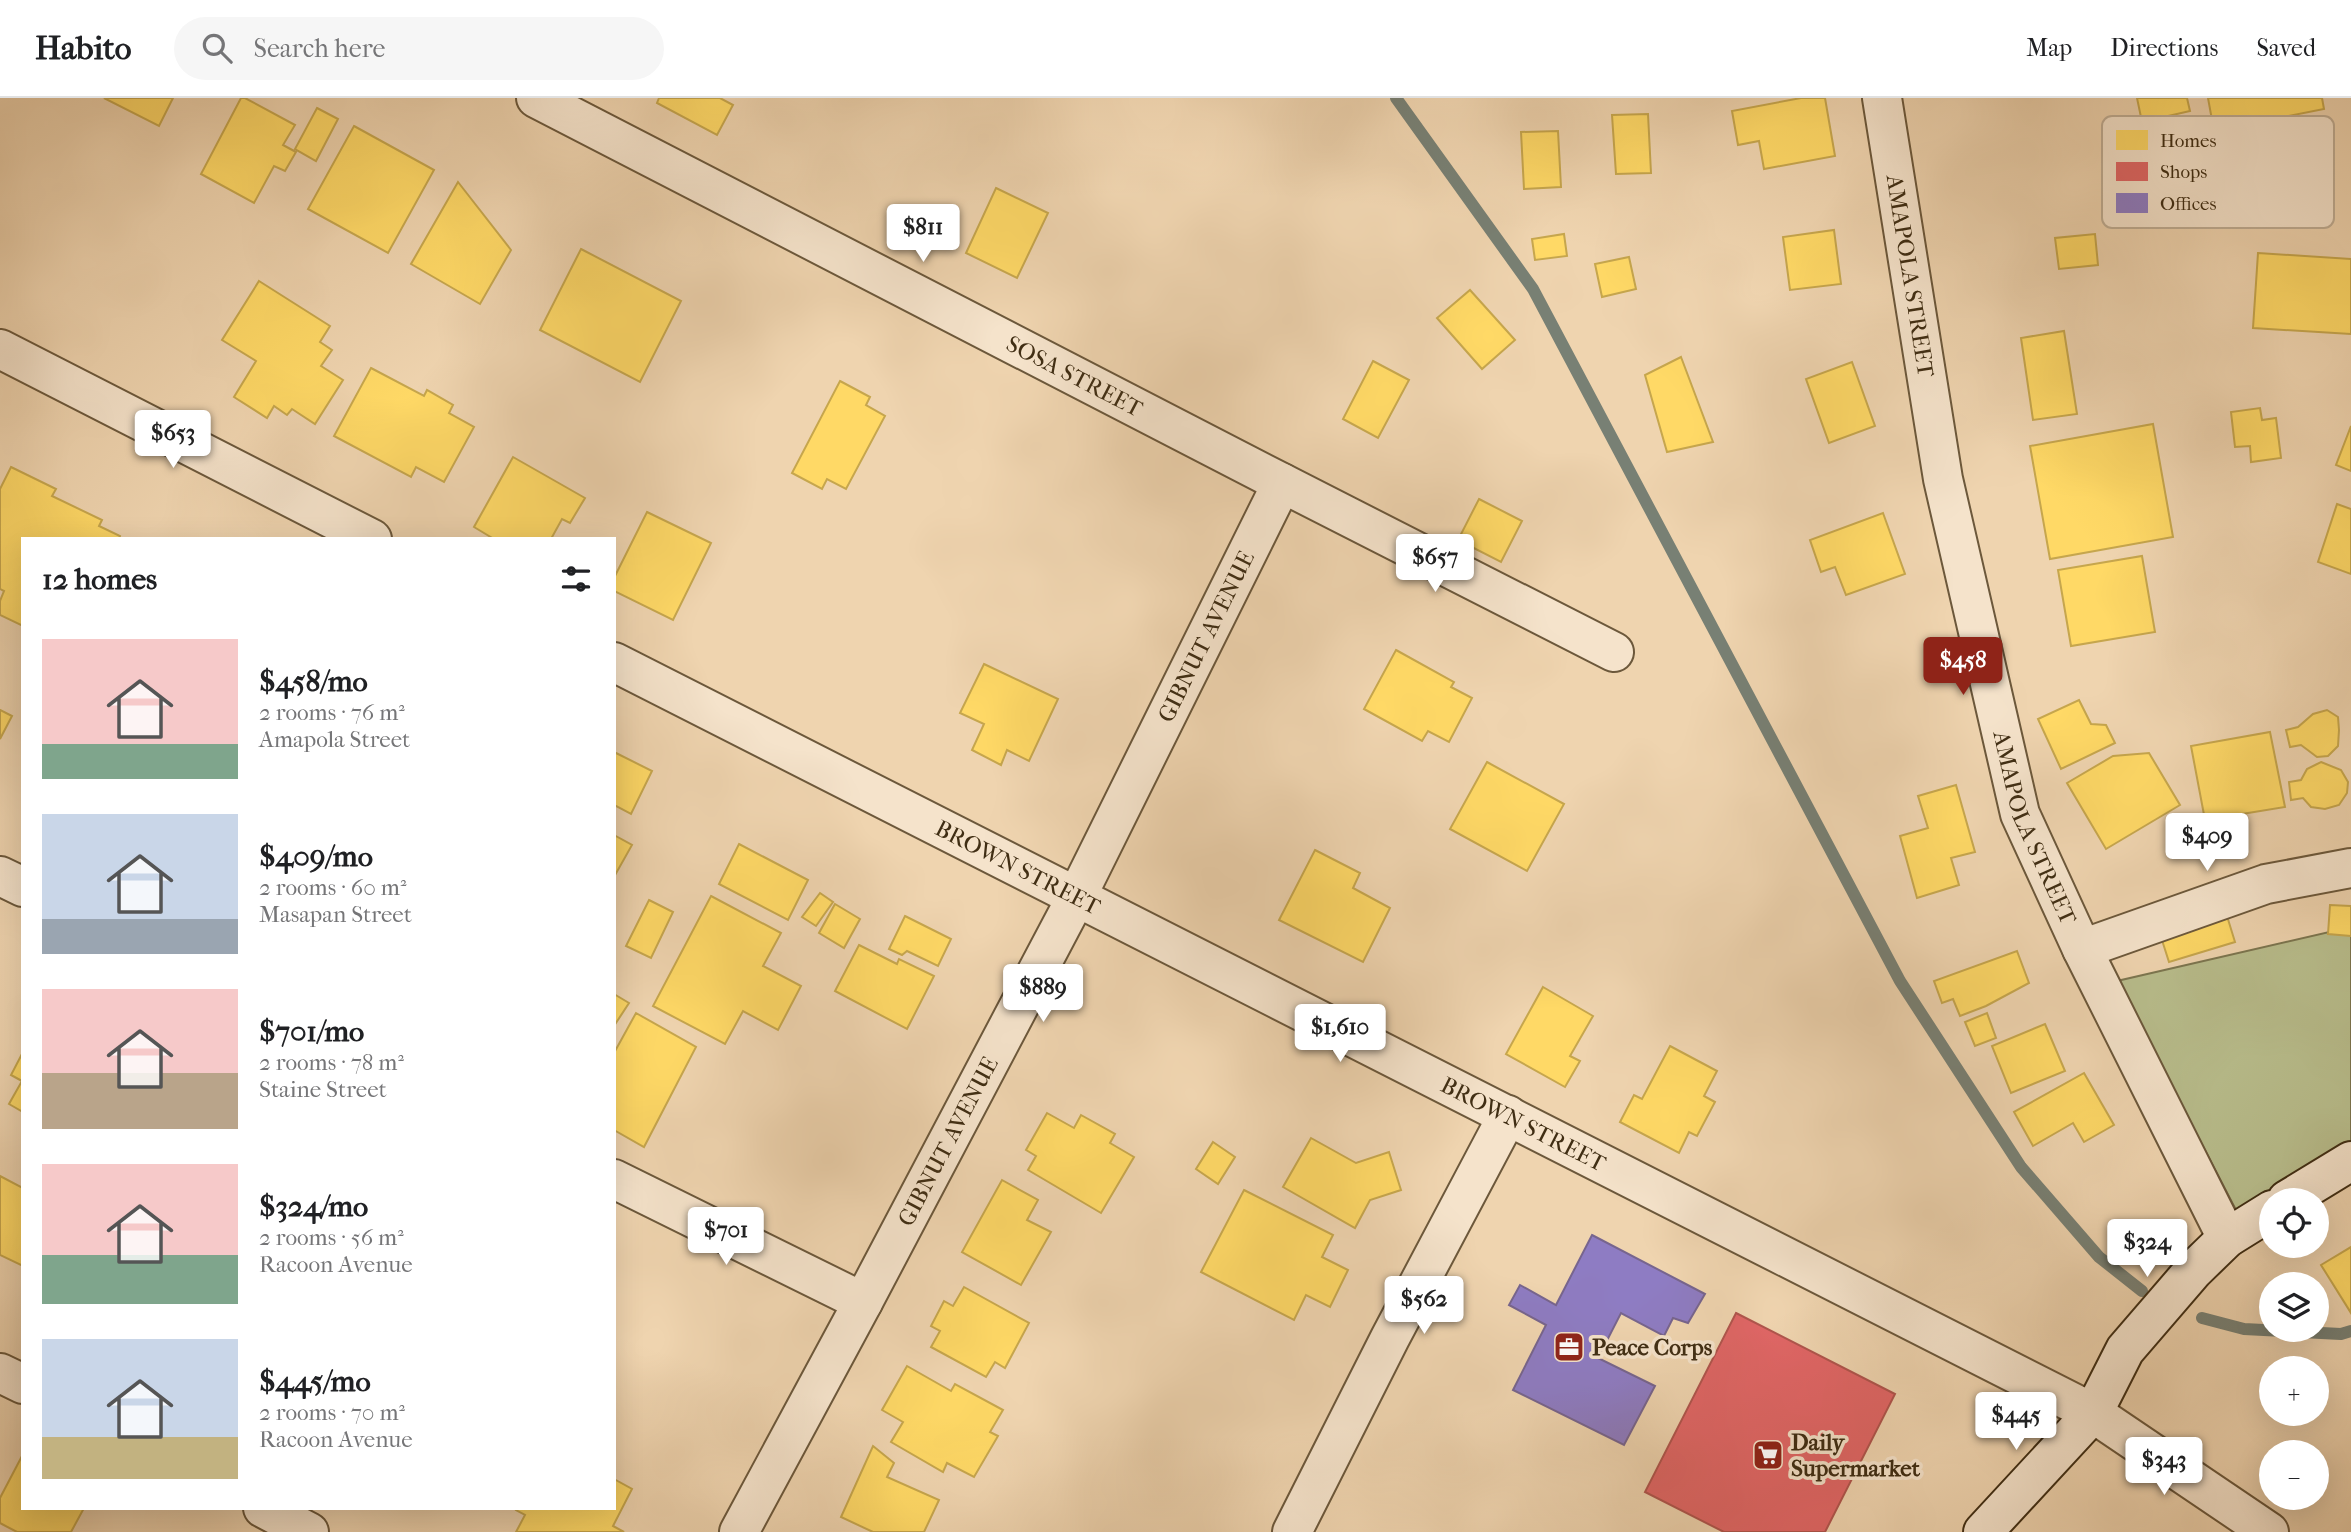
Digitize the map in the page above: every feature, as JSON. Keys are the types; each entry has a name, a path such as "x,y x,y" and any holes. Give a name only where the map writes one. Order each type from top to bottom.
{"street":[{"name":"SOSA STREET","path":"536,98 1614,652"},
{"name":"AMAPOLA STREET","path":"1882,98 1943,479 2020,814 2082,949 2227,1238"},
{"path":"0,349 368,537"},
{"name":"GIBNUT AVENUE","path":"739,1532 1076,898 1282,483"},
{"name":"BROWN STREET","path":"616,664 2093,1413 2269,1532"},
{"path":"2082,949 2266,884 2351,867"},
{"path":"0,876 21,886"},
{"path":"1292,1532 1390,1338 1508,1115"},
{"path":"2307,1188 2351,1161"},
{"path":"616,1180 863,1301"},
{"path":"1983,1532 2093,1413 2125,1350 2193,1271 2227,1238 2259,1218"},
{"path":"0,1373 21,1383"},
{"path":"267,1510 309,1532"}],"green space":[{"path":"2351,927 2351,1143 2274,1188 2259,1188 2259,1197 2236,1210 2117,981"}],"building: Homes":[{"path":"104,98 173,98 159,126"},
{"path":"241,98 295,125 283,145 296,152 285,171 274,166 254,203 201,174"},
{"path":"659,98 720,98 733,105 717,135 657,103"},
{"path":"1801,98 1825,98 1835,156 1764,169 1759,141 1738,145 1732,111"},
{"path":"2137,98 2187,98 2190,111 2168,116 2141,116"},
{"path":"2208,98 2322,98 2324,109 2289,116 2211,116"},
{"path":"317,108 338,119 316,161 295,149"},
{"path":"1648,114 1651,173 1616,174 1612,115"},
{"path":"354,126 434,170 388,253 308,209"},
{"path":"1558,131 1561,187 1524,189 1521,132"},
{"path":"458,182 511,250 480,304 411,264"},
{"path":"996,188 1048,213 1017,278 966,253"},
{"path":"1834,230 1841,284 1790,290 1783,237"},
{"path":"1564,234 1567,256 1535,260 1532,239"},
{"path":"2095,234 2098,265 2059,269 2055,238"},
{"path":"581,249 681,301 640,382 540,330"},
{"path":"2258,253 2351,259 2351,334 2253,328"},
{"path":"1629,257 1636,289 1602,297 1595,264"},
{"path":"259,281 330,326 320,342 332,350 321,366 343,380 315,424 292,409 287,415 274,406 267,418 234,397 256,361 222,340"},
{"path":"1470,290 1515,340 1482,369 1437,318"},
{"path":"2064,331 2077,414 2033,420 2021,338"},
{"path":"1681,357 1713,442 1667,452 1645,375"},
{"path":"1373,361 1409,380 1378,438 1343,419"},
{"path":"1852,362 1875,426 1829,443 1806,379"},
{"path":"371,368 424,396 427,390 453,405 449,413 474,427 444,482 416,467 411,477 334,436"},
{"path":"840,381 870,397 866,405 885,416 846,489 827,479 822,489 792,473"},
{"path":"2260,408 2262,420 2276,418 2281,458 2251,462 2250,446 2235,447 2231,412"},
{"path":"2153,424 2173,537 2050,559 2030,446"},
{"path":"2351,426 2351,471 2336,465"},
{"path":"513,457 585,498 570,523 562,519 552,537 491,537 474,527"},
{"path":"11,467 56,489 52,496 102,520 99,526 120,536 21,537 21,625 0,615 0,601 4,591 0,589 0,489"},
{"path":"1479,499 1522,521 1501,562 1458,540"},
{"path":"2337,504 2351,509 2351,574 2318,562"},
{"path":"647,512 711,543 673,620 616,592 616,574"},
{"path":"1883,513 1905,574 1846,595 1835,567 1821,572 1810,540"},
{"path":"2142,556 2155,632 2071,646 2058,570"},
{"path":"1396,650 1454,682 1451,687 1472,698 1449,742 1428,731 1422,741 1364,709"},
{"path":"984,664 1058,699 1029,761 1007,750 1001,765 972,750 984,724 960,713"},
{"path":"2079,700 2091,724 2106,725 2115,743 2061,769 2038,719"},
{"path":"0,710 12,716 0,739"},
{"path":"2327,710 2338,717 2339,730 2338,746 2328,756 2317,757 2301,745 2290,747 2286,730 2298,727 2313,714"},
{"path":"2270,732 2285,807 2205,820 2191,746"},
{"path":"616,753 652,771 631,814 616,806"},
{"path":"2149,753 2180,805 2106,849 2067,783 2113,756"},
{"path":"1487,762 1564,804 1527,871 1450,829"},
{"path":"2321,762 2341,770 2348,782 2347,793 2339,805 2325,809 2311,807 2303,798 2291,800 2289,782 2301,780 2307,769"},
{"path":"1956,785 1975,852 1951,858 1959,885 1917,898 1900,836 1928,828 1918,796"},
{"path":"616,836 632,845 616,873"},
{"path":"739,844 808,880 788,920 719,884"},
{"path":"1315,850 1360,873 1353,888 1390,908 1363,962 1279,920"},
{"path":"820,893 833,902 816,926 802,917"},
{"path":"711,896 781,933 763,966 801,986 778,1030 743,1011 725,1044 653,1006"},
{"path":"649,900 673,912 651,958 626,946"},
{"path":"835,904 860,919 844,948 819,933"},
{"path":"2330,905 2351,906 2351,936 2328,934"},
{"path":"905,916 951,939 938,966 907,951 902,955 889,949"},
{"path":"2227,916 2235,942 2169,962 2161,937"},
{"path":"859,945 897,964 899,959 934,976 907,1029 835,991"},
{"path":"2017,951 2029,983 1986,1006 1960,1016 1953,999 1942,1003 1934,981"},
{"path":"1543,987 1593,1016 1570,1056 1580,1061 1565,1087 1506,1054"},
{"path":"616,995 629,1003 616,1023"},
{"path":"636,1013 696,1047 644,1147 616,1131 616,1049"},
{"path":"1987,1013 1996,1038 1975,1046 1965,1022"},
{"path":"2045,1024 2065,1071 2011,1093 1992,1046"},
{"path":"1670,1046 1717,1071 1704,1096 1715,1102 1697,1136 1689,1132 1679,1153 1620,1122 1634,1095 1642,1099"},
{"path":"21,1056 21,1080 11,1075"},
{"path":"2084,1073 2114,1125 2084,1142 2073,1123 2033,1146 2014,1112"},
{"path":"21,1083 21,1111 9,1104"},
{"path":"1047,1113 1074,1128 1081,1115 1115,1134 1110,1143 1134,1157 1101,1213 1028,1170 1036,1156 1026,1150"},
{"path":"1311,1138 1356,1163 1389,1152 1401,1190 1370,1200 1355,1228 1283,1187"},
{"path":"1213,1142 1235,1157 1218,1184 1196,1169"},
{"path":"0,1176 21,1187 21,1265 0,1255"},
{"path":"1002,1180 1038,1200 1027,1220 1051,1232 1021,1285 962,1252"},
{"path":"1244,1190 1333,1235 1322,1257 1348,1270 1330,1307 1306,1295 1294,1320 1201,1272"},
{"path":"2351,1247 2351,1313 2329,1278 2329,1272 2325,1272 2321,1265"},
{"path":"964,1287 1029,1323 1005,1368 995,1362 986,1377 931,1347 940,1331 931,1326 944,1301 953,1306"},
{"path":"907,1366 951,1391 955,1384 1003,1410 990,1432 998,1436 974,1477 947,1463 943,1472 891,1442 903,1422 882,1410"},
{"path":"873,1446 894,1463 887,1477 939,1500 924,1532 873,1532 841,1517"},
{"path":"21,1458 21,1510 83,1510 71,1532 17,1532 0,1523 0,1498"},
{"path":"616,1480 632,1489 613,1526 624,1532 516,1532 525,1515 516,1510 616,1510"}],"building: Shops":[{"path":"1736,1313 1895,1394 1825,1532 1724,1532 1645,1492"}],"building: Offices":[{"name":"Peace Corps","path":"1592,1235 1705,1294 1688,1323 1673,1318 1664,1336 1621,1313 1598,1358 1655,1386 1624,1445 1513,1390 1546,1325 1509,1305 1520,1285 1556,1305"}],"waterway":[{"path":"1396,98 1533,289 1900,981 2021,1167 2099,1257 2142,1291"},
{"path":"2202,1318 2244,1329 2341,1334 2351,1331"}],"place":[{"name":"Peace Corps","path":"1569,1347"},
{"name":"Daily Supermarket","path":"1768,1455"}]}
